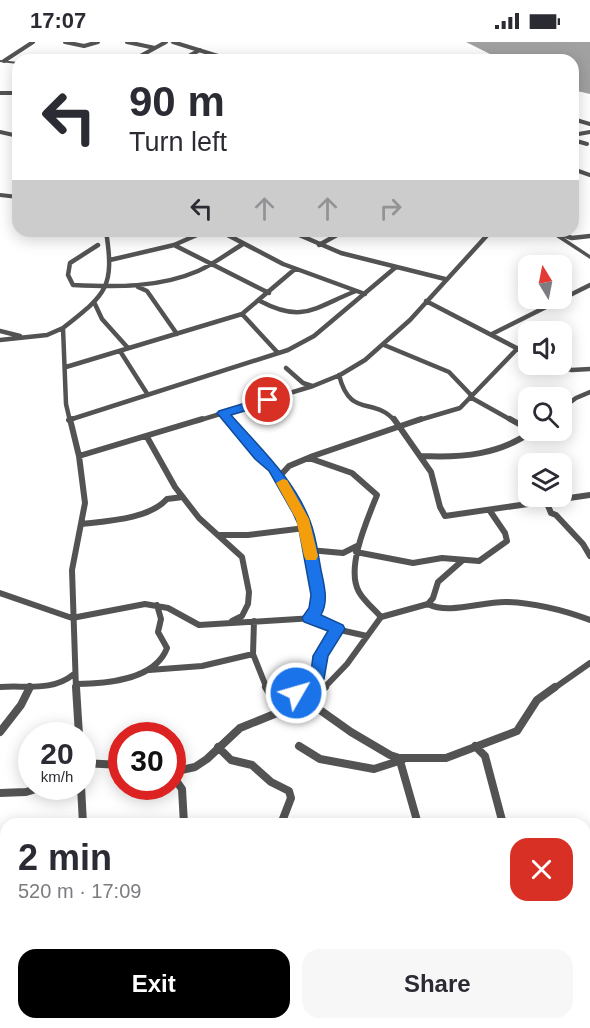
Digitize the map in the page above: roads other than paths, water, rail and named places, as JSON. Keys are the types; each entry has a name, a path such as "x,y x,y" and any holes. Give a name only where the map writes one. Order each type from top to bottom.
{"street":[{"path":"13,54 33,42"},
{"path":"64,42 84,46 98,42"},
{"path":"127,42 155,48"},
{"path":"144,54 166,42"},
{"path":"173,42 212,54"},
{"path":"192,54 200,50"},
{"path":"569,237 590,236"},
{"path":"0,340 43,336 63,328 94,302 108,287 111,275 108,237"},
{"path":"110,260 174,245 192,237"},
{"path":"231,237 295,269 365,294"},
{"path":"303,237 319,244 396,267 446,279"},
{"path":"319,244 332,237"},
{"path":"79,456 313,386 339,375 384,345 485,237"},
{"path":"559,237 590,257"},
{"path":"98,245 70,263 68,275 70,283 108,287 150,285 196,272 243,244"},
{"path":"174,245 269,293"},
{"path":"69,420 278,353 305,342 396,267"},
{"path":"66,367 242,314 295,269"},
{"path":"145,290 150,285"},
{"path":"492,334 590,285"},
{"path":"137,287 145,290 177,334"},
{"path":"260,301 284,313 294,314 311,310 356,291"},
{"path":"279,477 289,466 309,458 398,426 460,408 517,349 426,301"},
{"path":"94,302 102,319 128,348"},
{"path":"242,314 278,353"},
{"path":"63,328 66,404 79,456 85,503 72,570 72,618 78,722"},
{"path":"0,331 26,337"},
{"path":"43,336 62,342"},
{"path":"384,345 449,372 471,396 518,423"},
{"path":"120,351 148,395"},
{"path":"286,368 305,384 313,386"},
{"path":"572,369 590,369"},
{"path":"339,375 343,390 354,403 391,416 430,468 443,515 518,506"},
{"path":"572,403 590,392"},
{"path":"224,413 260,456 274,468 300,513 305,528 319,604 309,618"},
{"path":"147,436 183,497 199,518 238,550 242,557 249,597 247,609 242,616 223,623"},
{"path":"421,456 466,456 498,451 522,441"},
{"path":"309,458 322,460 360,477 368,491 377,495 377,500 366,518 357,549 355,576 358,591 381,617"},
{"path":"572,497 590,495"},
{"path":"82,524 129,518 159,508 167,500 183,497"},
{"path":"548,507 551,513 556,514 583,543 590,556"},
{"path":"309,550 343,553 357,549 412,563 442,558 483,559 507,541 505,533 490,511"},
{"path":"217,535 248,535 305,528"},
{"path":"186,769 196,766 232,734 249,723 259,718 282,713 306,701 340,671 381,617 428,603 433,598 438,582 463,560"},
{"path":"0,593 72,618 141,604 168,608 199,625 309,618 338,629 367,636"},
{"path":"428,603 439,609 482,603 528,602 590,620"},
{"path":"149,670 167,650 167,645 158,632 160,619 157,605"},
{"path":"254,621 253,654 263,682 282,713"},
{"path":"338,629 321,656 319,675 297,689 296,693 375,746 394,756 409,759"},
{"path":"76,684 93,683 149,670 198,667 253,654"},
{"path":"299,746 320,759 374,770 409,759 452,757 517,731 537,700 590,663"},
{"path":"0,687 30,687 64,682 75,674"},
{"path":"0,732 21,705 30,687"},
{"path":"475,746 485,756 501,818"},
{"path":"218,747 231,760 252,765 271,782 288,791 291,798 283,818"},
{"path":"400,761 416,818"},
{"path":"0,793 18,792"},
{"path":"82,800 83,818"},
{"path":"183,800 184,818"}]}
